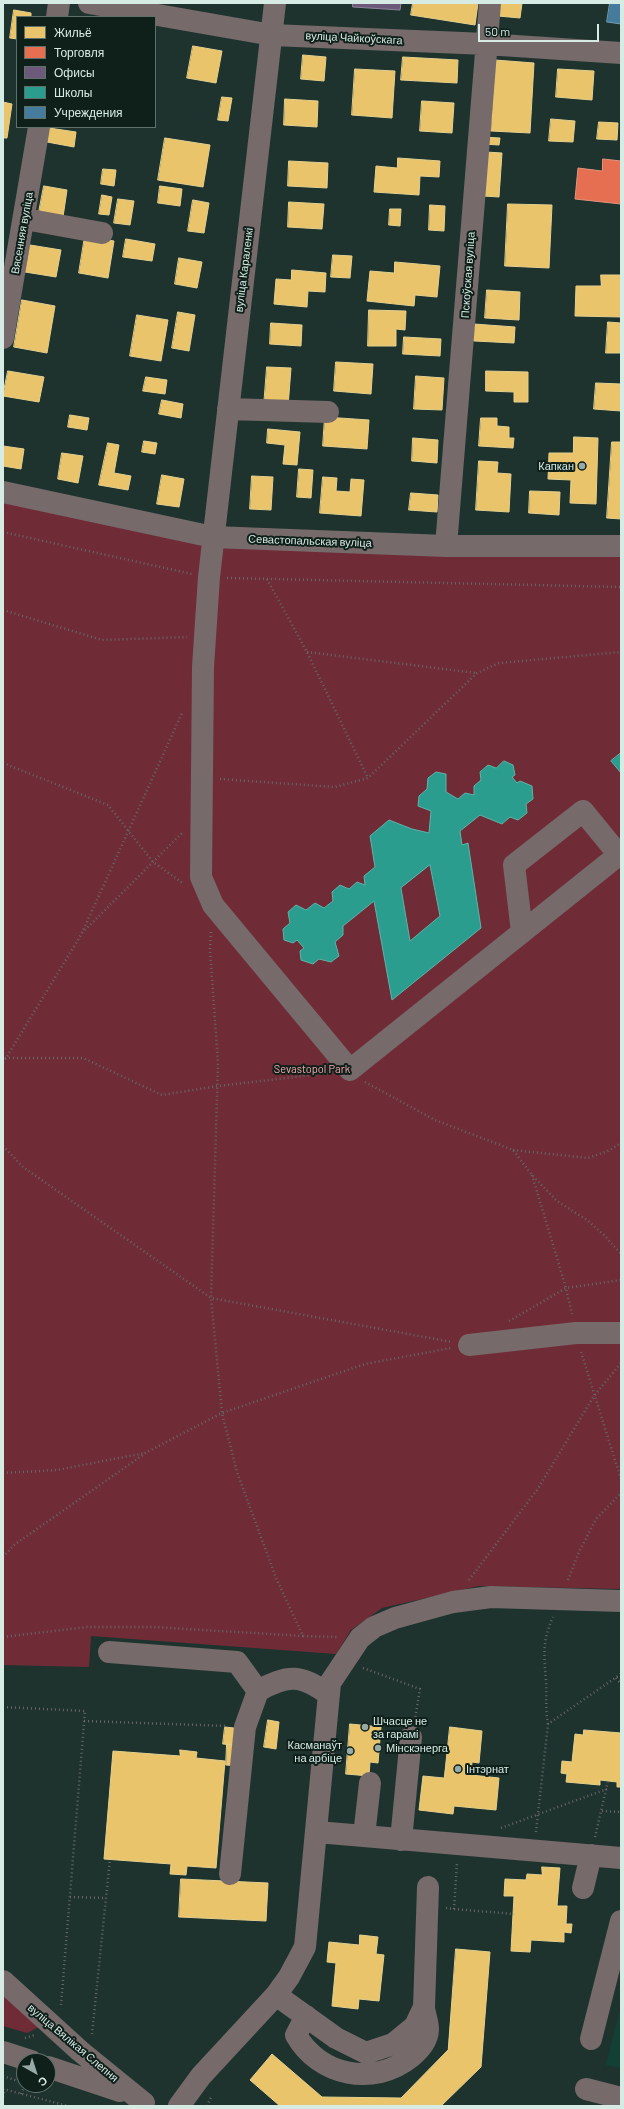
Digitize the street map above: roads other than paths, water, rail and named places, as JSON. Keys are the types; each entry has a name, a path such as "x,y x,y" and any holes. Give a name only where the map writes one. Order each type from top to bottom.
{"street":[{"path":"57,16 59,3"},
{"name":"вуліца Чайкоўскага","path":"89,3 272,35 486,44 621,53"},
{"name":"вуліца Караленкі","path":"275,3 209,577 205,636 201,877 213,905 350,1070 522,932"},
{"name":"Пскоўская вуліца","path":"446,546 490,3"},
{"name":"Вясенняя вуліца","path":"3,338 25,219 39,128"},
{"path":"25,219 102,233"},
{"path":"228,409 328,412"},
{"name":"Севастопальская вуліца","path":"3,492 213,537 446,546 621,546"},
{"path":"583,811 620,854 522,932 514,865 583,811"},
{"path":"468,1345 576,1333 621,1333"},
{"path":"179,2106 201,2076 276,1995 296,1965 305,1947 330,1683 360,1638 374,1627 395,1618 453,1602 491,1597 621,1601"},
{"path":"109,1652 237,1662 258,1691"},
{"path":"230,1874 245,1727 258,1691 276,1681 291,1678 314,1683 329,1695"},
{"path":"401,1840 411,1736"},
{"path":"364,1836 370,1783"},
{"path":"317,1832 621,1858"},
{"path":"583,1888 591,1855"},
{"path":"306,2016 296,2035 303,2047 320,2061 341,2071 367,2073 387,2072 407,2060 421,2048 428,2030 424,2007 428,1887"},
{"path":"591,2039 621,1921"},
{"name":"вуліца Вялікая Слепня","path":"3,1981 49,2032 145,2104"},
{"path":"276,1995 336,2038 366,2053 392,2044 415,2026 424,2007"},
{"path":"47,2053 49,2032"},
{"path":"3,2052 16,2056"},
{"path":"56,2070 116,2089 145,2104"},
{"path":"586,2089 621,2098"}],"place":[{"name":"Капкан","path":"582,466"},
{"name":"Шчасце не за гарамі","path":"365,1727"},
{"name":"Мінскэнерга","path":"378,1748"},
{"name":"Касманаўт на арбіце","path":"350,1751"},
{"name":"Інтэрнат","path":"458,1769"}],"park label":[{"name":"Sevastopol Park","path":"312,1069"}]}
